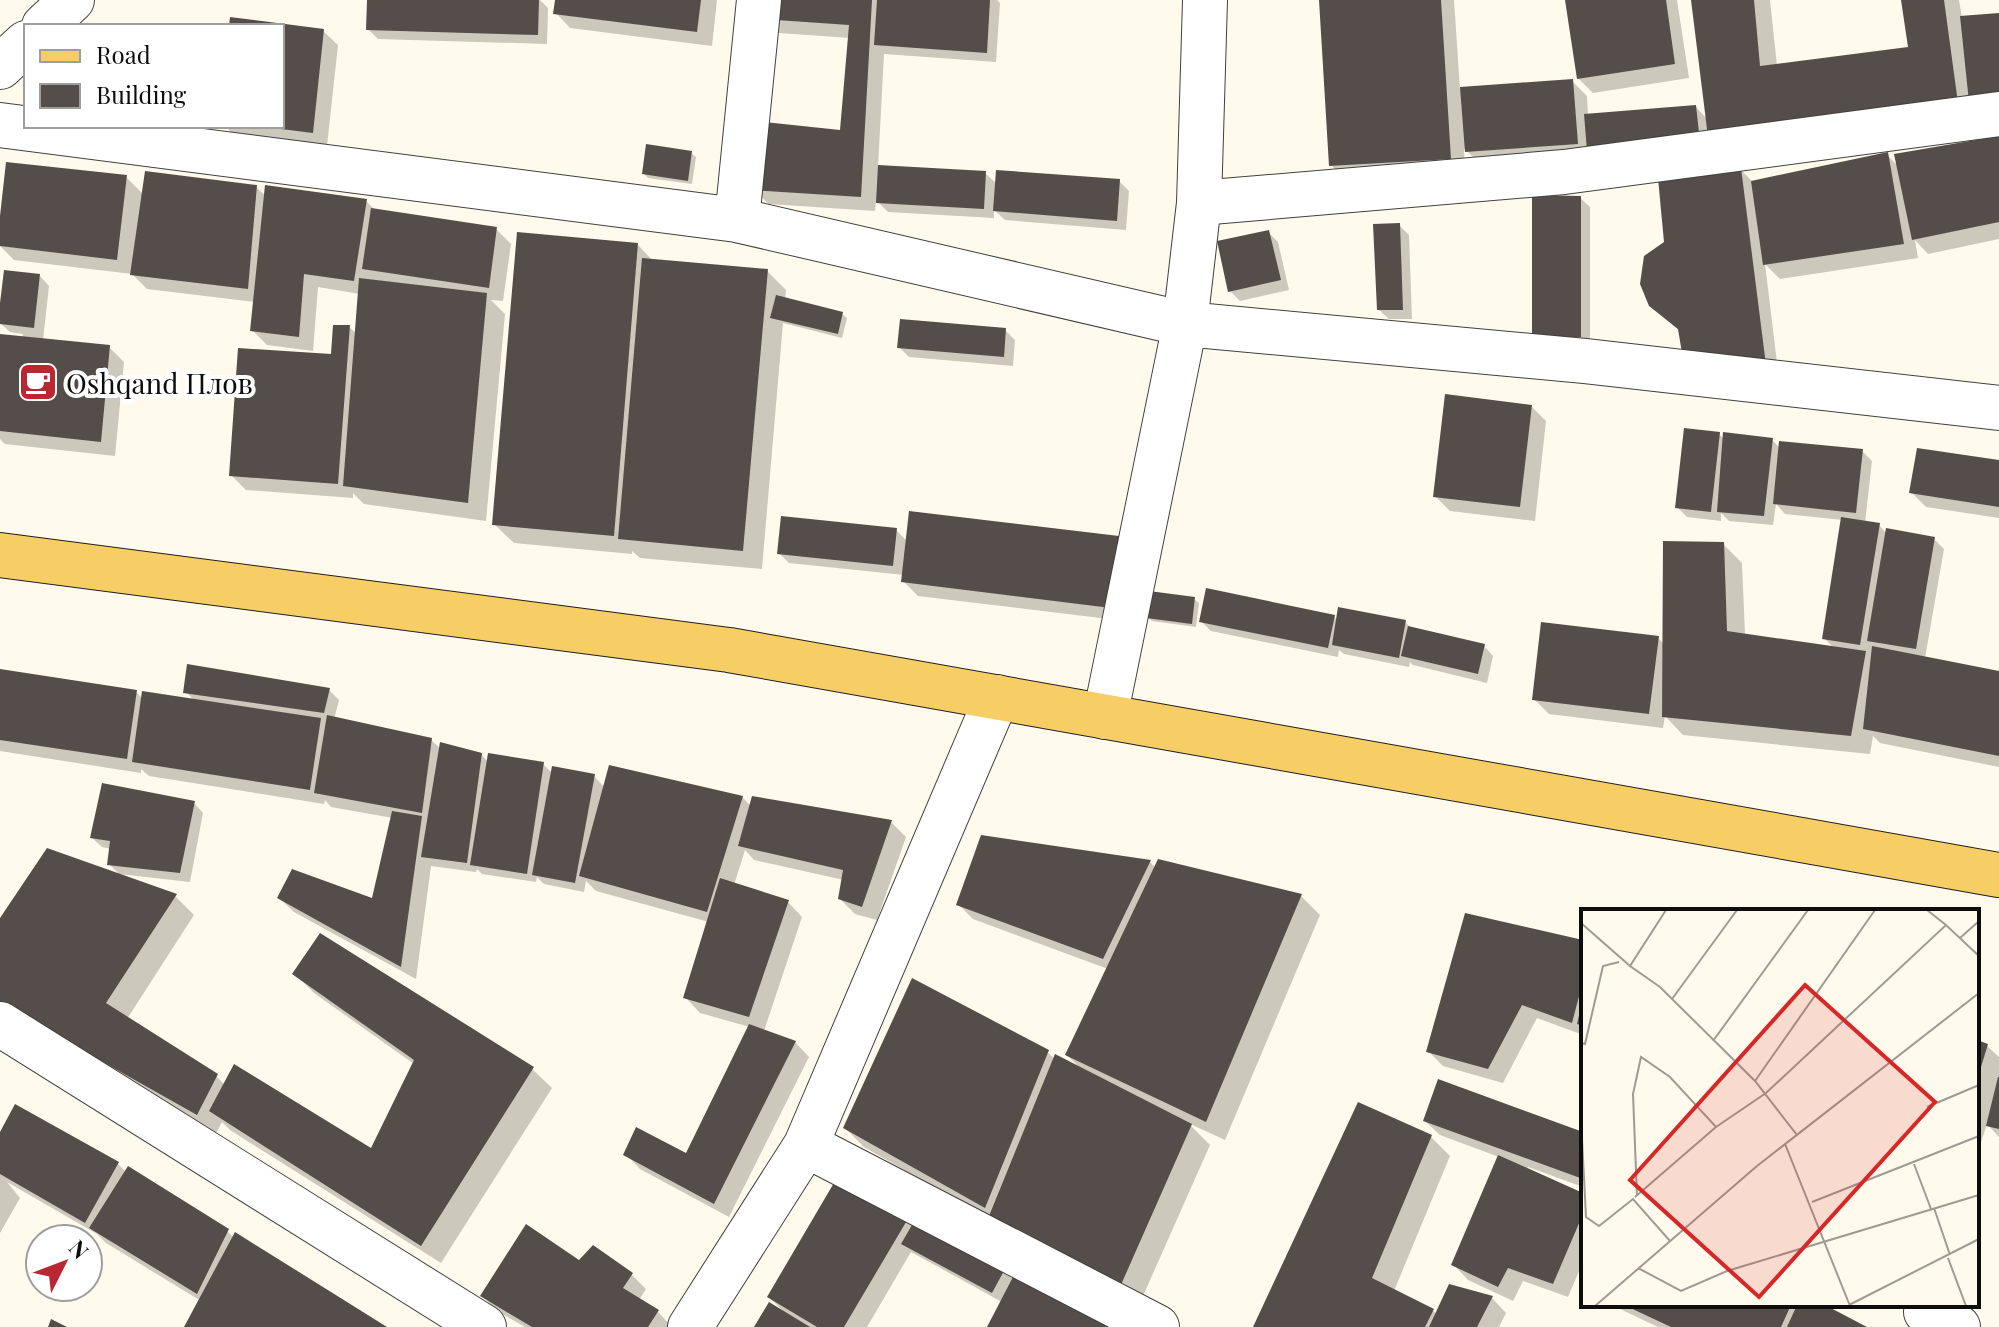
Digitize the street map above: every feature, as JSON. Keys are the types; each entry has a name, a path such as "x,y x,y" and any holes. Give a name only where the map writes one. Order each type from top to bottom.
{"main road":[{"path":"0,555 729,650 1999,875"}],"street":[{"path":"46,24 72,0"},
{"path":"737,220 759,0"},
{"path":"1105,717 1185,324 1199,203 1205,0"},
{"path":"0,67 24,45"},
{"path":"1199,203 1564,172 1999,114"},
{"path":"0,125 737,220 1185,324 1600,363 1999,408"},
{"path":"690,1327 806,1145 997,697"},
{"path":"0,1024 484,1327"},
{"path":"806,1145 1157,1327"}],"building":[{"path":"367,0 539,0 538,35 366,30"},
{"path":"555,0 701,0 697,32 553,14"},
{"path":"763,0 872,0 861,197 752,190 755,121 840,130 849,25 762,19"},
{"path":"877,0 990,0 987,53 874,45"},
{"path":"1319,0 1441,0 1451,159 1329,166"},
{"path":"1565,0 1666,0 1675,64 1577,79"},
{"path":"1691,0 1754,0 1760,66 1908,47 1901,0 1944,0 1958,103 1708,137"},
{"path":"1999,13 1999,99 1969,102 1960,16"},
{"path":"230,17 324,29 313,133 273,128 284,128 284,24 229,24"},
{"path":"1573,79 1578,144 1465,152 1460,87"},
{"path":"1696,105 1700,142 1587,151 1584,114"},
{"path":"1999,136 1999,222 1912,240 1894,154"},
{"path":"646,144 692,151 688,181 642,174"},
{"path":"1888,152 1904,244 1763,265 1751,181"},
{"path":"6,162 127,175 117,260 0,246"},
{"path":"878,165 986,171 984,209 876,203"},
{"path":"1741,168 1766,365 1684,365 1678,329 1649,306 1640,284 1644,256 1664,242 1658,178"},
{"path":"996,170 1120,179 1117,221 993,211"},
{"path":"145,171 257,185 248,289 130,275"},
{"path":"265,185 367,199 354,281 304,274 299,337 250,331"},
{"path":"1532,195 1581,196 1581,337 1532,338"},
{"path":"371,208 497,227 489,288 362,269"},
{"path":"1400,223 1403,310 1377,310 1373,224"},
{"path":"1269,230 1281,280 1228,292 1217,241"},
{"path":"517,232 638,243 614,536 492,525"},
{"path":"642,258 768,269 743,551 618,539"},
{"path":"4,270 40,274 34,328 0,324"},
{"path":"359,278 487,293 468,503 343,486"},
{"path":"776,295 843,312 838,334 770,318"},
{"path":"900,319 1006,328 1004,357 897,348"},
{"path":"333,325 350,325 338,484 229,476 238,348 331,354"},
{"path":"0,334 110,345 101,442 0,431"},
{"path":"1445,394 1532,405 1520,507 1433,497"},
{"path":"1684,428 1720,432 1711,512 1675,508"},
{"path":"1723,432 1773,438 1764,516 1717,512"},
{"path":"1779,441 1863,449 1856,513 1773,504"},
{"path":"1917,448 1999,460 1999,507 1909,493"},
{"path":"909,511 1119,536 1111,608 901,582"},
{"path":"781,516 897,528 893,566 777,554"},
{"path":"1841,517 1880,523 1860,645 1822,639"},
{"path":"1886,528 1935,537 1916,649 1867,641"},
{"path":"1663,541 1724,542 1727,631 1866,651 1851,736 1662,717"},
{"path":"1206,588 1335,615 1328,648 1199,622"},
{"path":"1149,591 1195,597 1192,624 1146,618"},
{"path":"1338,607 1406,620 1399,658 1332,645"},
{"path":"1541,622 1659,636 1649,714 1532,700"},
{"path":"1408,626 1485,644 1478,674 1401,656"},
{"path":"1872,646 1999,671 1999,756 1863,729"},
{"path":"187,664 330,688 324,713 183,693"},
{"path":"0,669 137,690 127,759 0,740"},
{"path":"142,691 321,718 310,790 132,762"},
{"path":"327,715 432,738 422,813 314,793"},
{"path":"440,742 482,753 467,863 421,857"},
{"path":"488,753 544,762 527,874 470,865"},
{"path":"609,765 743,796 707,912 579,876"},
{"path":"552,766 595,774 575,883 532,875"},
{"path":"102,783 195,801 180,873 107,865 110,841 90,838"},
{"path":"752,796 892,820 862,907 838,899 843,870 738,846"},
{"path":"392,811 422,816 401,967 277,898 292,869 372,898"},
{"path":"981,835 1151,860 1103,959 956,905"},
{"path":"47,848 177,894 106,1003 218,1074 197,1115 0,1004 0,918"},
{"path":"1158,859 1302,894 1206,1122 1065,1055"},
{"path":"720,878 789,900 749,1017 683,998"},
{"path":"1465,913 1581,940 1581,989 1572,1023 1522,1005 1488,1069 1426,1052"},
{"path":"320,933 534,1067 421,1246 209,1111 234,1064 371,1148 414,1060 292,974"},
{"path":"912,978 1049,1050 985,1208 843,1128"},
{"path":"749,1024 796,1041 714,1204 623,1155 636,1127 686,1153"},
{"path":"1979,1041 1988,1044 1979,1074"},
{"path":"1055,1054 1192,1124 1120,1287 989,1216"},
{"path":"1999,1077 1999,1129 1986,1126"},
{"path":"1438,1079 1581,1131 1581,1178 1423,1121"},
{"path":"1358,1102 1432,1135 1372,1278 1434,1309 1425,1327 1253,1327"},
{"path":"15,1104 119,1162 85,1223 0,1174 0,1132"},
{"path":"1498,1155 1581,1192 1581,1219 1553,1284 1508,1268 1498,1287 1451,1265"},
{"path":"128,1166 229,1229 197,1294 104,1237 104,1223 92,1223"},
{"path":"838,1176 909,1217 844,1327 817,1327 767,1297"},
{"path":"916,1218 1006,1267 992,1293 901,1244"},
{"path":"526,1224 579,1260 593,1245 633,1273 623,1288 659,1310 648,1327 532,1327 480,1296"},
{"path":"235,1232 387,1327 184,1327"},
{"path":"1014,1275 1120,1327 987,1327"},
{"path":"1449,1284 1493,1296 1477,1327 1429,1327"},
{"path":"769,1302 810,1327 754,1327"},
{"path":"1628,1307 1790,1307 1781,1327 1671,1327"},
{"path":"1796,1307 1829,1307 1867,1327 1787,1327"},
{"path":"51,1319 67,1327 48,1327"}],"place":[{"name":"Oshqand Плов","path":"38,382"}]}
